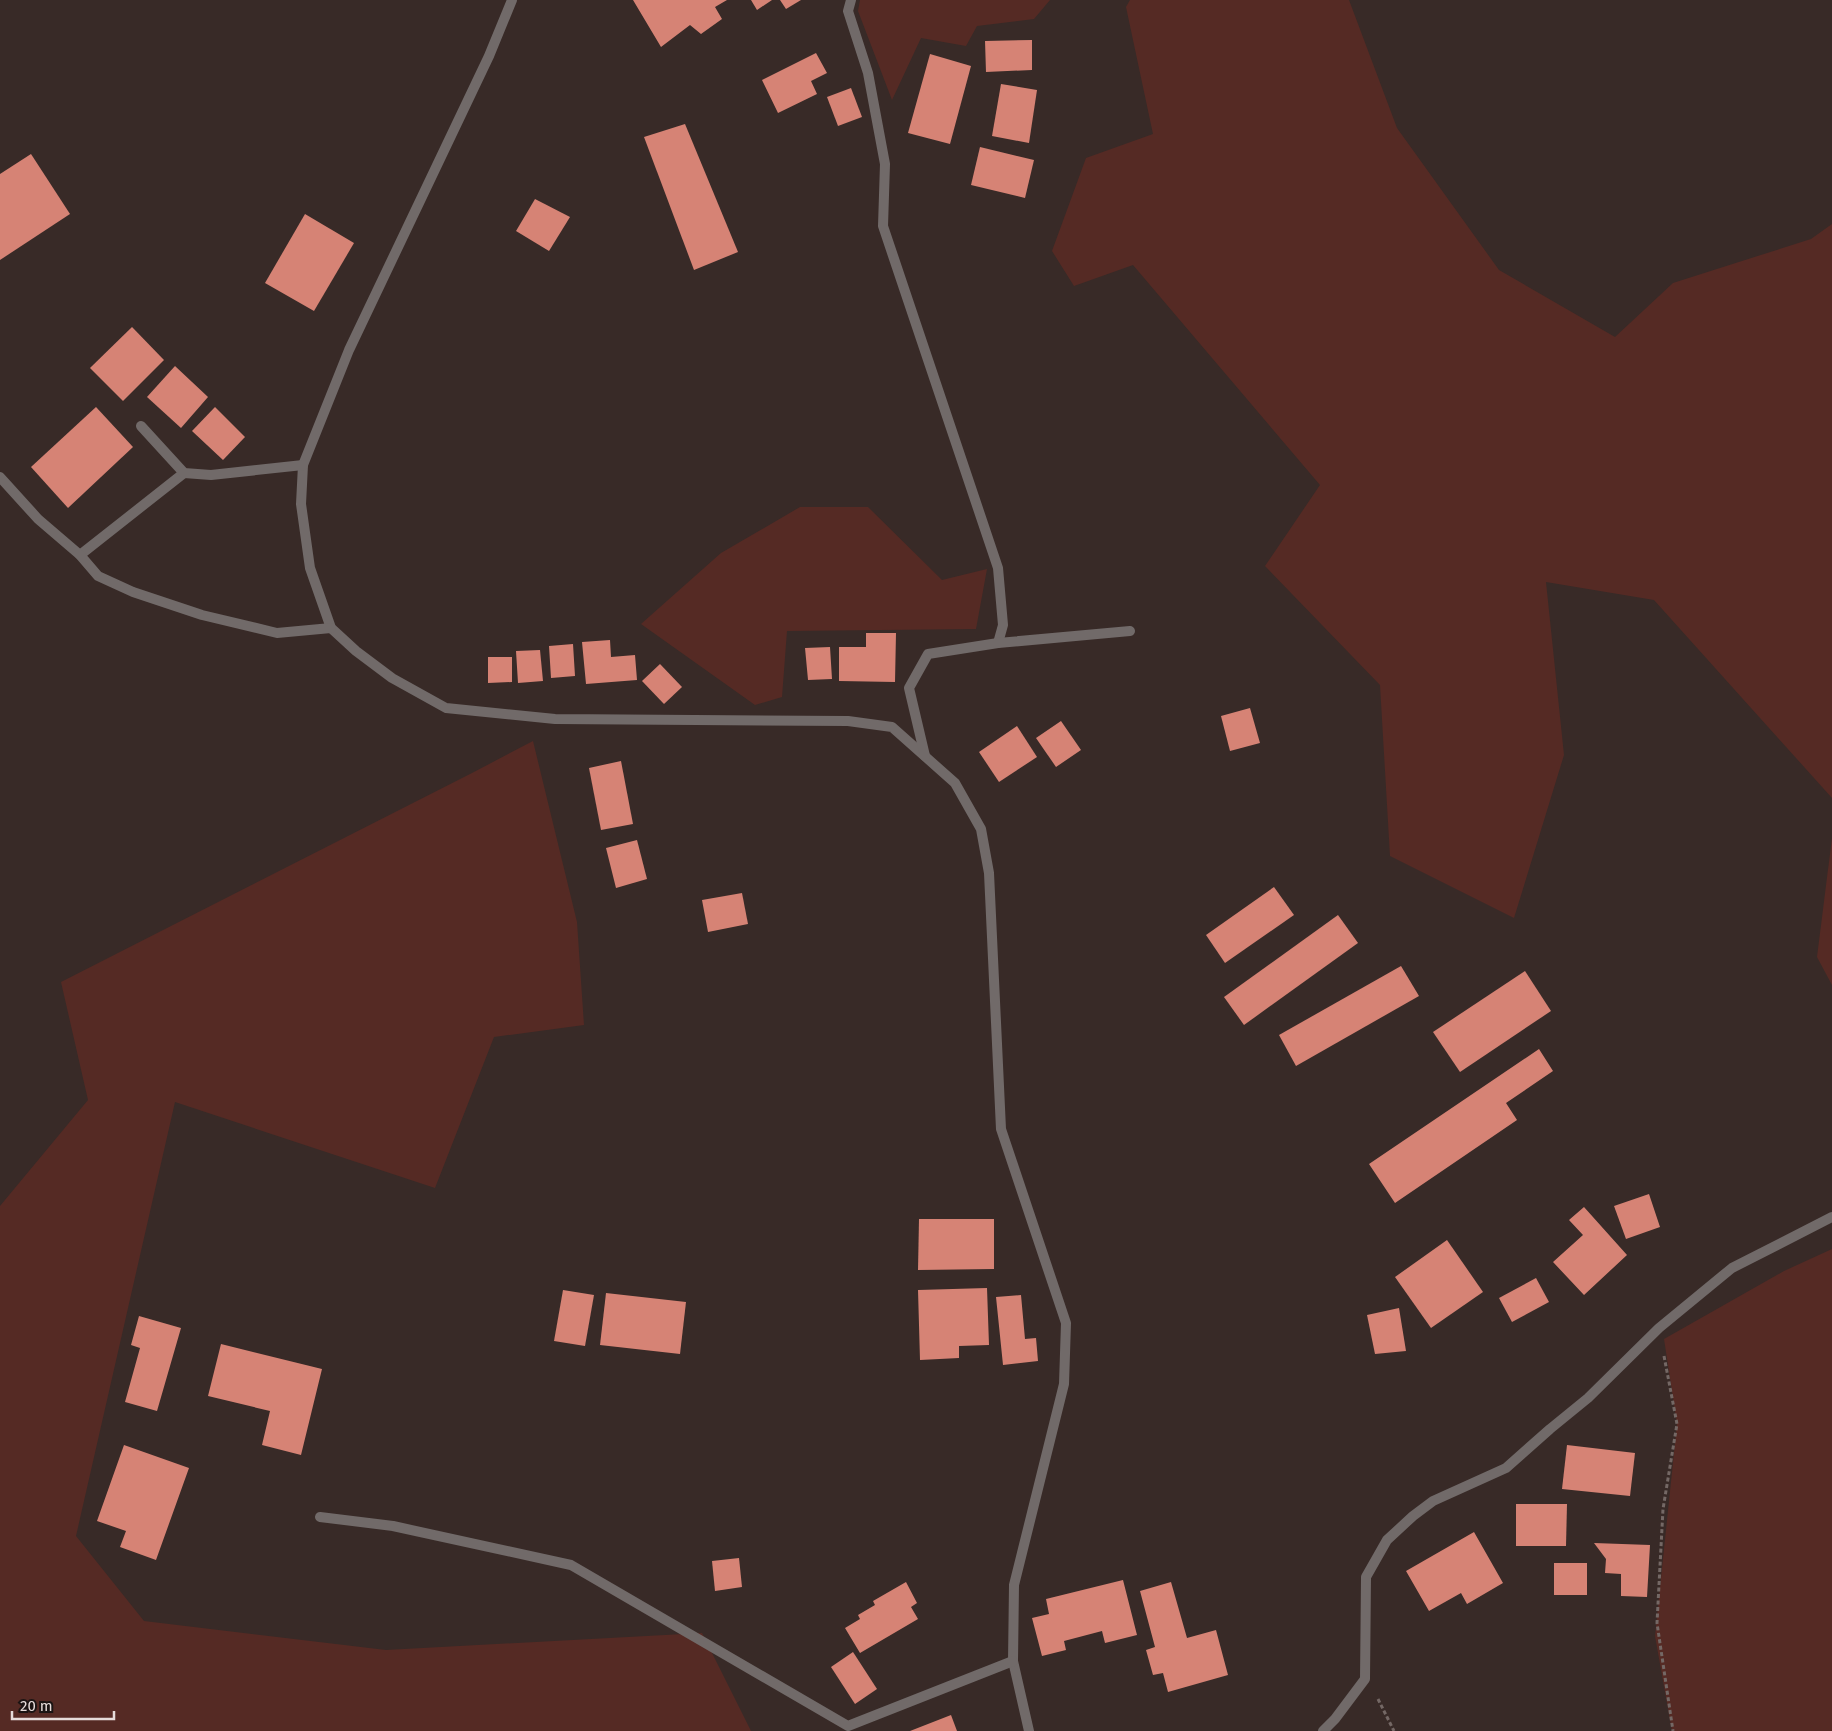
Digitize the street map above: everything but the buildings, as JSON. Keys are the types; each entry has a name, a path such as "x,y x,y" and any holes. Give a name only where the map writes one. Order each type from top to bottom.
{"street":[{"path":"512,0 488,56 350,350 303,465 301,504 310,568 331,628 392,678 446,708 555,719 848,721 892,728 955,783 981,829 990,873 1000,1129 1066,1323 1064,1384 1014,1585 1013,1661 1028,1731"},
{"path":"851,0 848,11 868,73 885,164 884,226 998,568 1003,625 998,643"},
{"path":"141,426 184,473"},
{"path":"80,555 184,473 212,475 303,465"},
{"path":"0,477 38,519 80,555 98,576 133,592 202,615 277,632 331,628"},
{"path":"925,756 909,688 928,654 998,643 1130,631"},
{"path":"1323,1731 1335,1719 1365,1679 1366,1577 1387,1540 1433,1501 1506,1468 1588,1398 1659,1328 1732,1268 1832,1217"},
{"path":"320,1516 393,1526 571,1565 848,1726 1013,1661"}],"path":[{"path":"1659,1328 1677,1424 1663,1509 1657,1623 1674,1731"},
{"path":"1365,1679 1382,1705 1394,1731"}],"shaded area":[{"path":"860,0 1050,0 1034,19 977,26 966,46 921,38 892,100 858,11"},
{"path":"1130,0 1349,0 1397,128 1499,270 1615,337 1673,283 1811,239 1832,224 1832,798 1654,600 1546,582 1564,755 1514,918 1390,856 1380,685 1265,566 1320,485 1133,265 1074,286 1052,251 1086,158 1153,134 1126,7"},
{"path":"800,507 868,507 942,580 987,569 976,629 787,631 782,697 755,705 641,624 721,553"},
{"path":"533,741 577,922 584,1025 494,1037 435,1188 175,1102 76,1536 144,1621 386,1650 702,1633 751,1731 0,1731 0,1206 88,1100 61,982"},
{"path":"1832,838 1832,985 1817,957"},
{"path":"1832,1249 1832,1731 1672,1731 1655,1636 1677,1424 1664,1339 1784,1271"}]}
